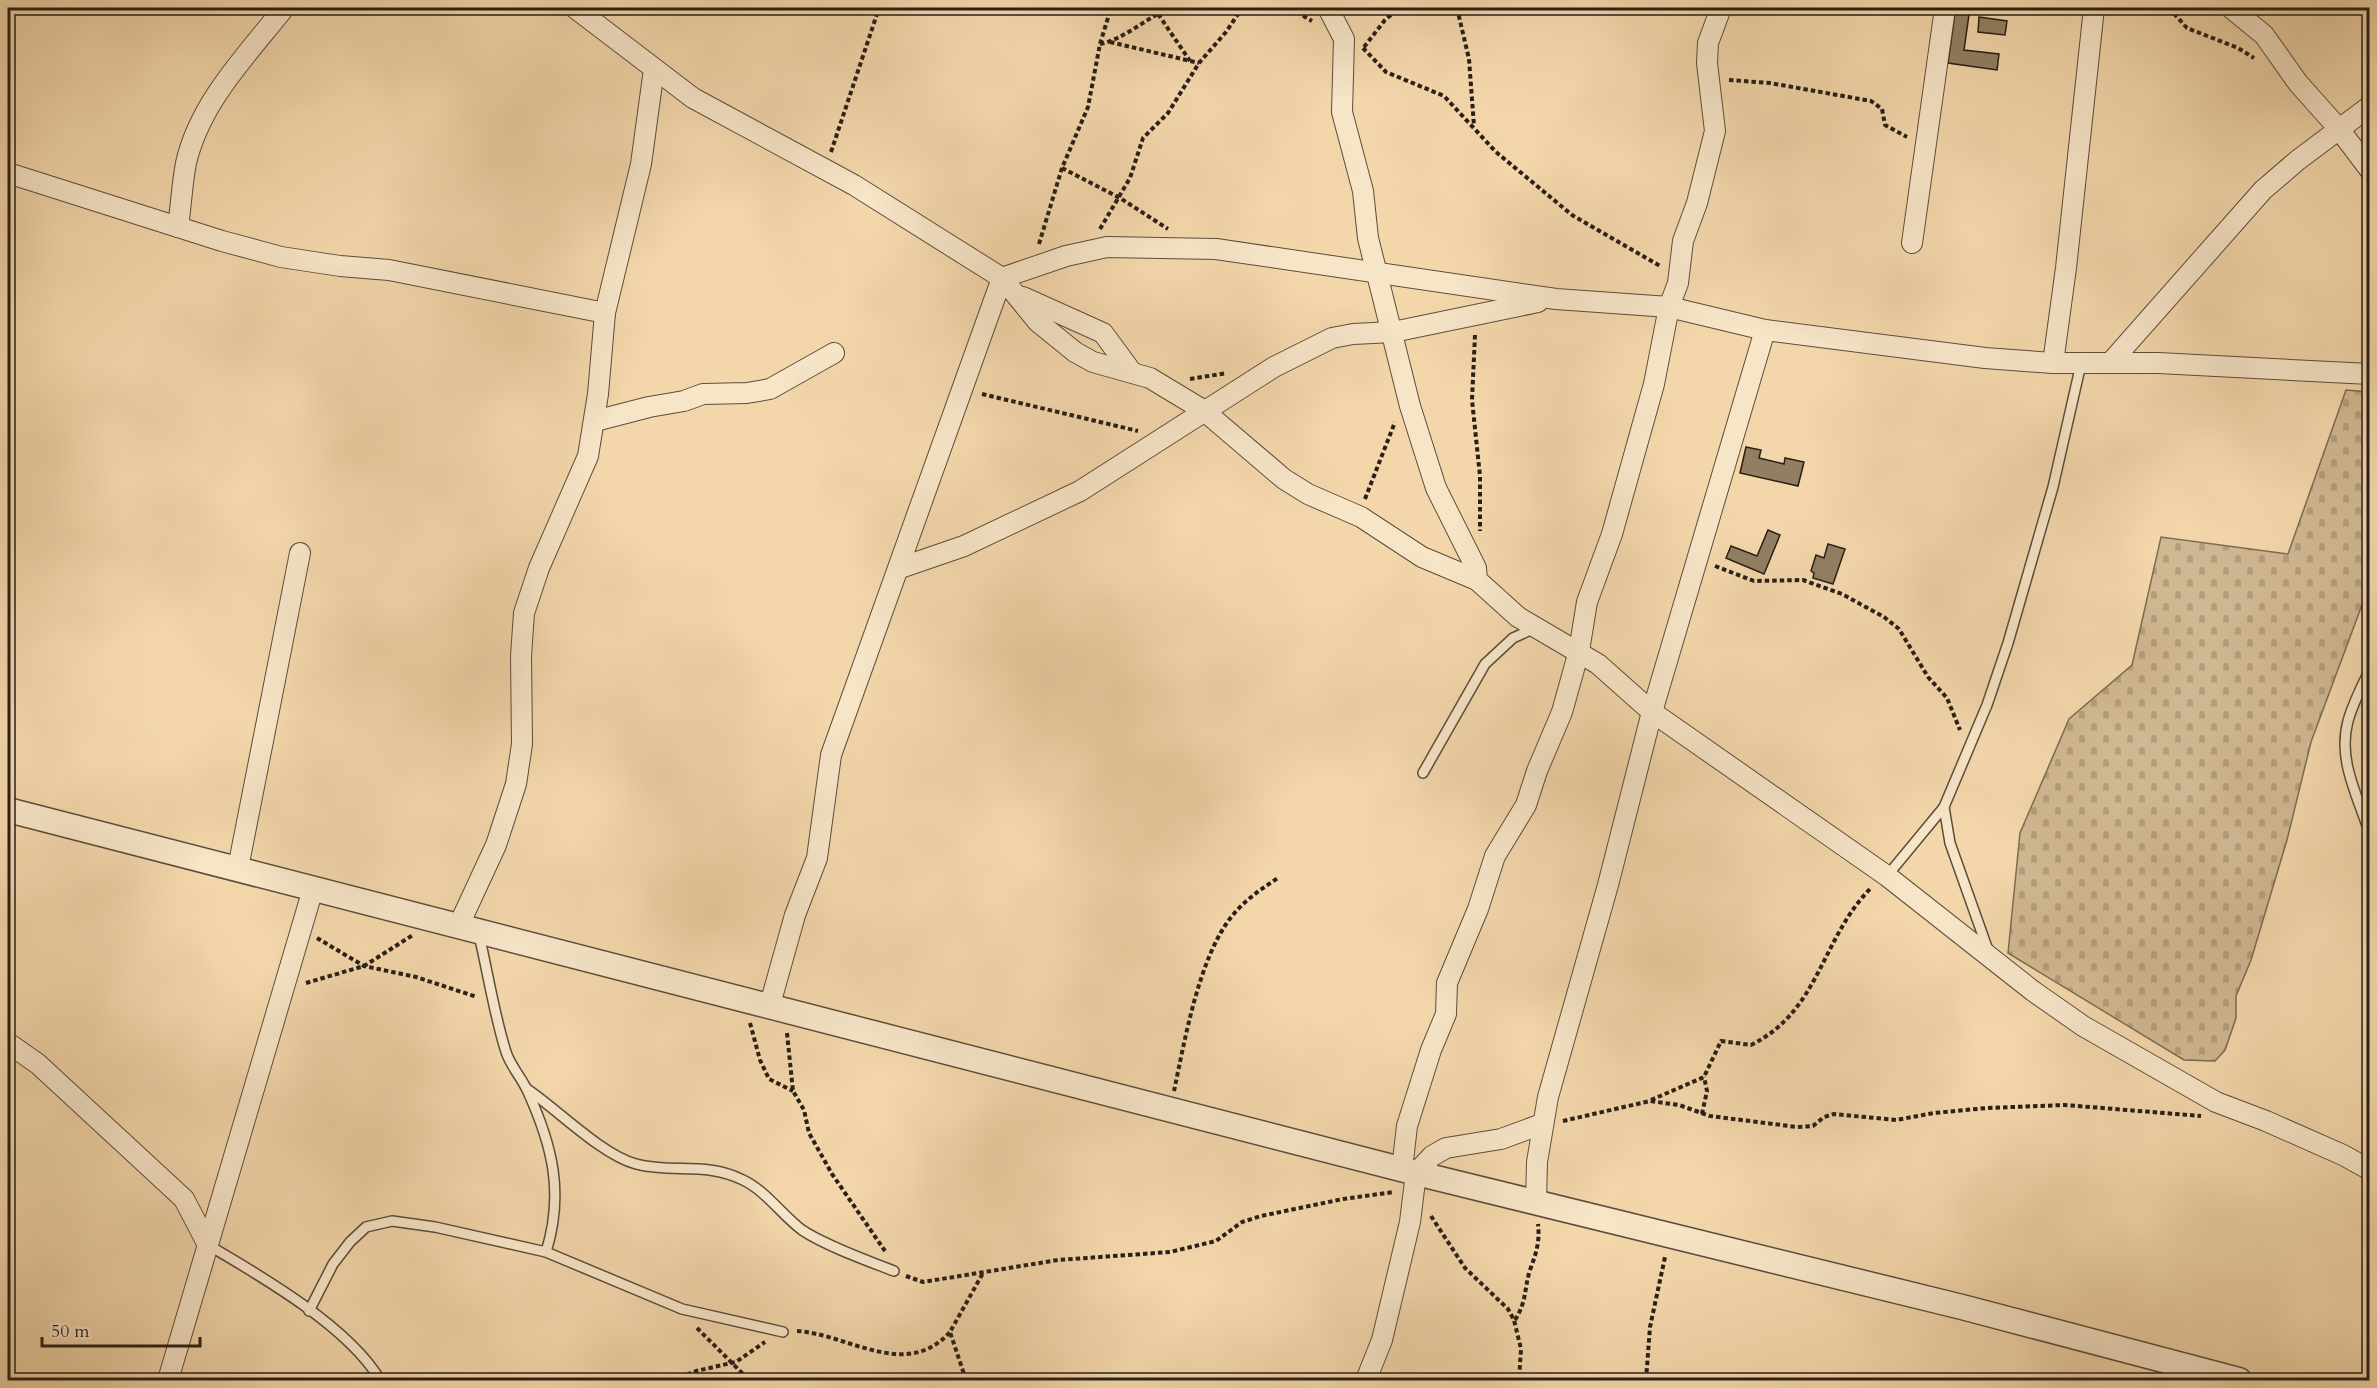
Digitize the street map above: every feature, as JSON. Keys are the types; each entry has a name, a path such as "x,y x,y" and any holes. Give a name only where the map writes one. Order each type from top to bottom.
{"street":[{"path":"178,227 186,162 198,130 216,93 284,8"},
{"path":"575,8 693,98 825,170 1057,315 1103,333 1131,371"},
{"path":"1328,8 1344,39 1342,112 1361,183 1368,238 1410,406 1436,488 1477,574 1502,606 1535,628 1579,651 1652,712 1887,876 2083,1026 2216,1102 2285,1130 2370,1170"},
{"path":"1366,1380 1382,1340 1410,1222 1407,1125 1431,1050 1446,1014 1447,983 1478,909 1495,856 1526,805 1537,771 1562,712 1579,651 1587,602 1612,534 1654,384 1670,307 1678,283 1683,241 1697,203 1715,131 1708,43 1721,8"},
{"path":"1911,243 1945,8"},
{"path":"2053,363 2066,268 2094,8"},
{"path":"2231,8 2264,35 2298,83 2339,129 2370,170"},
{"path":"468,930 516,784 522,744 521,656 524,613 539,568 588,456 595,421 605,313 641,164 654,69"},
{"path":"2111,362 2263,190 2370,106"},
{"path":"8,173 281,257 340,266 389,270 605,313"},
{"path":"778,1010 795,915 817,858 831,755 964,388 1008,285 1023,270 1083,251 1134,246 1187,247 1253,253 1556,299 1670,307 1766,330 1985,358 2053,363 2111,362 2370,374"},
{"path":"1008,285 1038,322 1075,352 1093,362 1150,378 1203,410 1284,479 1308,494 1361,517 1422,557 1477,574"},
{"path":"900,568 964,546 1080,491 1203,410 1274,367 1332,338 1353,334 1393,332 1556,299"},
{"path":"1536,1202 1537,1162 1542,1124 1652,712 1766,330"},
{"path":"595,421 649,407 684,401 703,394 747,393 770,389 834,353"},
{"path":"238,868 300,553"},
{"path":"8,810 778,1010 1171,1109 1410,1177 1536,1202 1962,1307 2239,1380"},
{"path":"168,1380 313,889"},
{"path":"8,1043 38,1064 92,1116 139,1154 184,1198 208,1245"},
{"path":"1410,1177 1432,1156 1446,1148 1501,1139 1542,1124"}],"lane":[{"path":"1887,876 1944,807 1987,705 2029,575 2072,411 2081,364"},
{"path":"1423,773 1485,664 1513,638 1535,628"},
{"path":"2370,669 2347,723 2345,746 2346,766 2370,836"},
{"path":"1944,807 1950,843 1991,957"},
{"path":"468,930 495,1004 506,1053 516,1075 527,1089 596,1141 633,1163 667,1168 691,1167 728,1173 746,1181 806,1232 894,1271"},
{"path":"527,1089 547,1141 556,1195 556,1213 546,1252"},
{"path":"309,1311 333,1264 350,1242 366,1227 392,1221 435,1227 546,1252 682,1309 783,1332"},
{"path":"208,1245 277,1285 356,1351 373,1368 380,1380"}],"path":[{"path":"825,170 879,8"},
{"path":"1023,270 1041,240 1062,168 1088,107 1100,44 1111,8"},
{"path":"1154,8 1191,62"},
{"path":"1100,44 1110,42 1158,13 1171,8"},
{"path":"1083,251 1120,198 1130,178 1143,138 1168,113 1199,63 1226,32 1242,8"},
{"path":"1364,48 1399,8"},
{"path":"1457,8 1469,59 1474,126"},
{"path":"2169,8 2187,28 2238,48 2261,63"},
{"path":"1344,39 1364,48 1378,66 1386,72 1444,96 1497,152 1563,208 1663,267 1678,283"},
{"path":"1110,42 1199,63"},
{"path":"1711,87 1727,80 1752,80 1871,101 1882,109 1885,125 1908,139 1923,165"},
{"path":"1062,168 1120,198 1159,222 1187,247"},
{"path":"1477,314 1472,367 1472,400 1480,476 1481,547 1477,574"},
{"path":"1150,378 1189,379 1231,373"},
{"path":"964,388 1162,437"},
{"path":"1698,558 1754,581 1765,582 1789,578 1811,582 1842,594 1884,617 1899,629 1928,677 1951,704 1968,747"},
{"path":"1702,1114 1707,1091 1704,1077 1721,1041 1751,1045 1791,1016 1810,990 1848,916 1870,888 1887,876"},
{"path":"1171,1109 1187,1031 1217,939 1242,904 1278,878"},
{"path":"279,1002 310,981 339,976 364,966 404,943 429,919"},
{"path":"301,929 364,966 416,977 495,1004"},
{"path":"745,1001 760,1060 769,1079 793,1091"},
{"path":"778,1010 793,1091 804,1110 809,1132 832,1174 882,1245 894,1271 923,1282 1058,1260 1170,1252 1216,1241 1242,1222 1261,1216 1343,1199 1410,1177 1465,1268 1501,1301 1514,1320 1522,1359 1519,1380"},
{"path":"1542,1124 1650,1101 1704,1077"},
{"path":"1650,1101 1672,1103 1702,1114 1808,1127 1828,1115 1896,1120 1934,1113 2031,1105 2100,1106 2193,1117 2206,1116 2216,1102"},
{"path":"1514,1320 1527,1295 1531,1270 1539,1246 1536,1202"},
{"path":"1646,1380 1650,1327 1670,1235"},
{"path":"673,1380 696,1371 730,1364 783,1332 803,1331 889,1354 938,1346 950,1332 983,1272"},
{"path":"694,1325 730,1364 749,1380"},
{"path":"950,1332 966,1380"}],"green space":[{"path":"2346,390 2369,392 2369,586 2311,742 2287,840 2251,960 2236,996 2236,1018 2225,1050 2215,1061 2184,1060 2008,953 2020,833 2069,719 2132,665 2161,537 2288,554"}],"building":[{"path":"1955,13 1969,15 1964,50 1999,54 1997,70 1948,63"},
{"path":"1979,17 2007,21 2005,35 1978,32"},
{"path":"1746,447 1761,450 1759,458 1784,464 1785,458 1804,462 1798,486 1740,473"},
{"path":"1768,530 1780,535 1764,574 1726,558 1731,546 1757,556"},
{"path":"1828,544 1845,549 1833,584 1813,578 1814,573 1811,571 1816,555 1824,558"}]}
